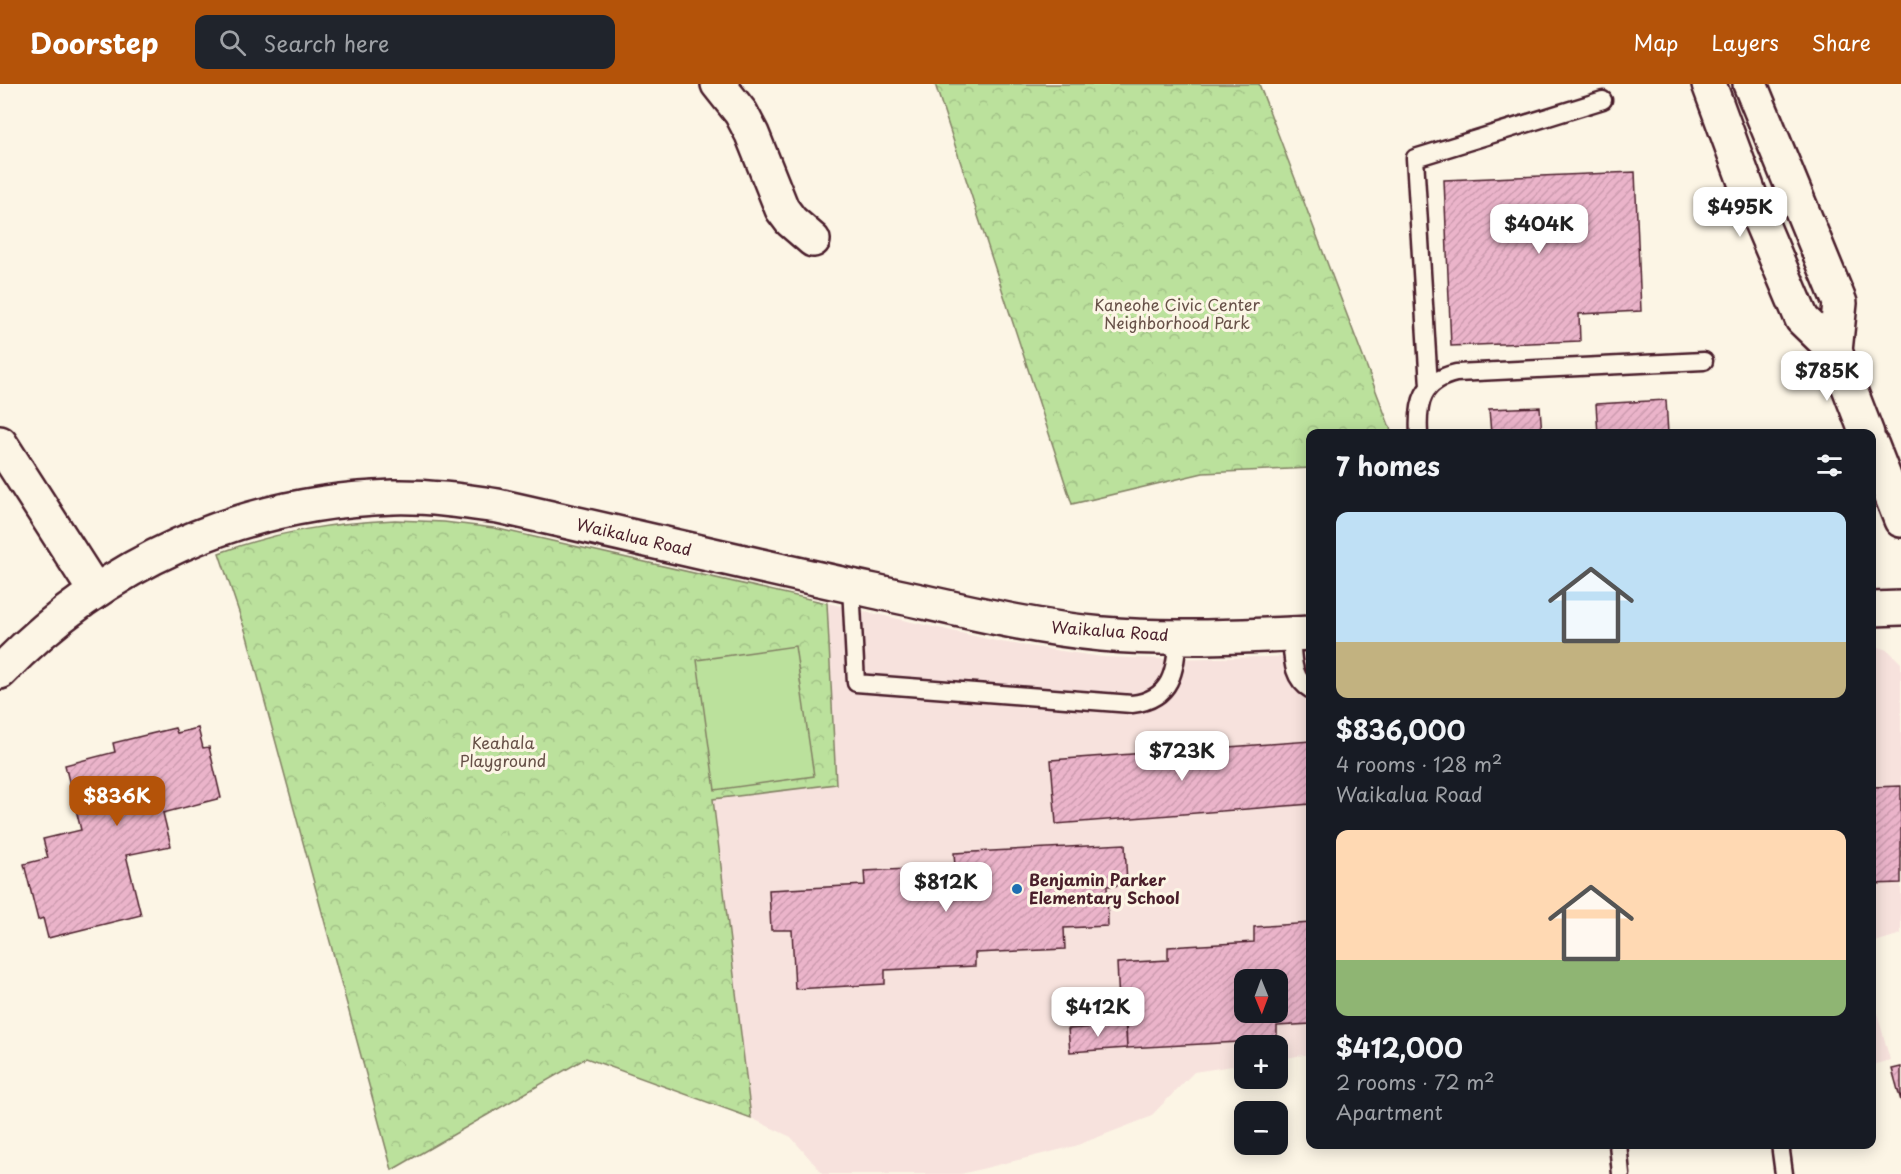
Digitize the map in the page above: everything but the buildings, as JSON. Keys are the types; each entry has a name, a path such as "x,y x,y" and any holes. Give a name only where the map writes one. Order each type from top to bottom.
{"street":[{"path":"718,84 741,113 752,134 782,209 791,221 813,240"},
{"path":"1709,84 1752,201 1802,319 1834,351 1865,429"},
{"path":"1749,84 1840,303 1834,351"},
{"path":"0,443 95,591"},
{"path":"1876,456 1901,520"},
{"name":"Waikalua Road","path":"0,672 25,646 95,591 148,559 193,538 242,520 292,508 343,500 395,497 446,499 498,506 1005,620 1054,628 1104,634 1178,636 1301,633"},
{"path":"1876,609 1901,608"}],"lane":[{"path":"1429,386 1415,158 1604,100"},
{"path":"1419,429 1419,406 1423,395 1429,386 1446,375 1704,361"},
{"path":"851,586 856,683 1142,703 1160,693 1172,677 1178,636"},
{"path":"1301,633 1294,669 1301,684 1306,687"},
{"path":"1618,1149 1621,1174"},
{"path":"1781,1149 1784,1174"}],"shaded area":[{"name":"Benjamin Parker Elementary School","path":"827,603 1001,642 1102,657 1166,659 1306,656 1306,1055 1288,1057 1288,1035 1234,1035 1234,1066 1194,1072 1150,1117 1075,1146 961,1174 823,1174 791,1137 751,1118 713,799 836,784"},
{"path":"1876,646 1889,651 1901,663 1901,934 1876,942"},
{"path":"1876,1009 1890,1060 1876,1064"}],"green space":[{"name":"Kaneohe Civic Center Neighborhood Park","path":"935,84 1259,84 1390,429 1306,429 1306,468 1203,473 1072,504"},
{"name":"Keahala Playground","path":"395,520 444,522 494,528 827,603 836,784 713,799 751,1118 586,1058 392,1170 247,636 219,553 241,545 306,529"},
{"path":"795,646 814,776 715,790 697,660"}],"place":[{"name":"Benjamin Parker Elementary School","path":"1017,889"}]}
